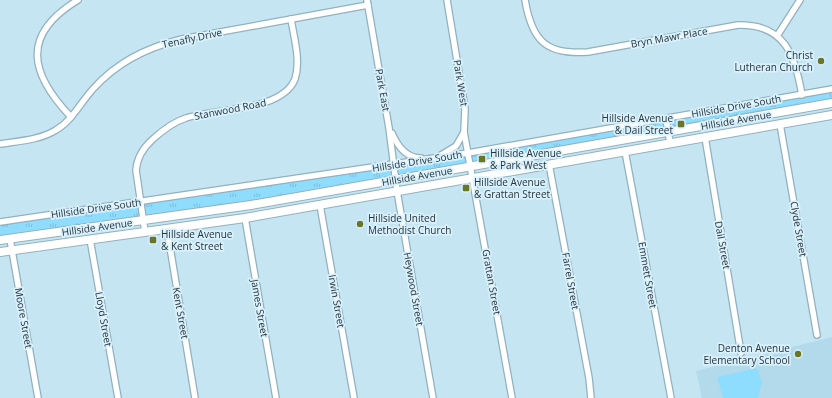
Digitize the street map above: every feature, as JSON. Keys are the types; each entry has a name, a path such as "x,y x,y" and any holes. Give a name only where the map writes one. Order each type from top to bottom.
{"main road":[{"name":"Hillside Avenue","path":"0,240 251,205 832,103"},
{"name":"Hillside Avenue","path":"0,252 245,218 832,115"}],"street":[{"path":"71,117 51,94 42,78 38,64 38,49 46,28 56,16 78,0"},
{"name":"Park West","path":"447,0 465,109 464,132 471,166"},
{"name":"Bryn Mawr Place","path":"525,0 528,20 538,37 552,48 570,53 588,52 738,25 758,26 777,36 785,43 793,57 802,95"},
{"path":"777,36 800,0"},
{"name":"Tenafly Drive","path":"0,144 44,136 58,129 71,117 93,89 107,75 126,61 152,47 182,39 367,3"},
{"name":"Park East","path":"367,3 389,128 396,180"},
{"name":"Stanwood Road","path":"145,232 136,170 137,161 148,143 164,129 186,118 270,101 289,89 294,80 298,65 291,19"},
{"name":"Hillside Drive South","path":"0,222 468,153 832,89"},
{"path":"666,118 670,143"},
{"name":"Clyde Street","path":"780,124 818,335"},
{"path":"389,128 397,143 405,152 417,158 433,158 447,153 456,146 464,132"},
{"name":"Dail Street","path":"705,137 741,353"},
{"name":"Emmett Street","path":"625,151 671,398"},
{"name":"Farrel Street","path":"550,164 591,398"},
{"name":"Grattan Street","path":"471,166 512,398"},
{"name":"Heywood Street","path":"396,180 433,398"},
{"name":"Irwin Street","path":"320,205 354,398"},
{"name":"James Street","path":"245,218 276,398"},
{"name":"Kent Street","path":"167,229 195,398"},
{"name":"Moore Street","path":"10,239 38,398"},
{"name":"Lloyd Street","path":"90,240 118,398"}],"shaded area":[{"name":"Denton Avenue Elementary School","path":"832,337 832,398 702,398 696,371"}],"green space":[{"path":"832,89 832,103 251,205 0,240 0,222 468,153"},
{"path":"757,368 762,382 758,398 723,398 717,377"}],"place":[{"name":"Christ Lutheran Church","path":"821,61"},
{"name":"Hillside Avenue & Dail Street","path":"681,124"},
{"name":"Hillside Avenue & Park West","path":"482,159"},
{"name":"Hillside Avenue & Grattan Street","path":"466,188"},
{"name":"Hillside United Methodist Church","path":"360,224"},
{"name":"Hillside Avenue & Kent Street","path":"153,240"},
{"name":"Denton Avenue Elementary School","path":"798,354"}]}
